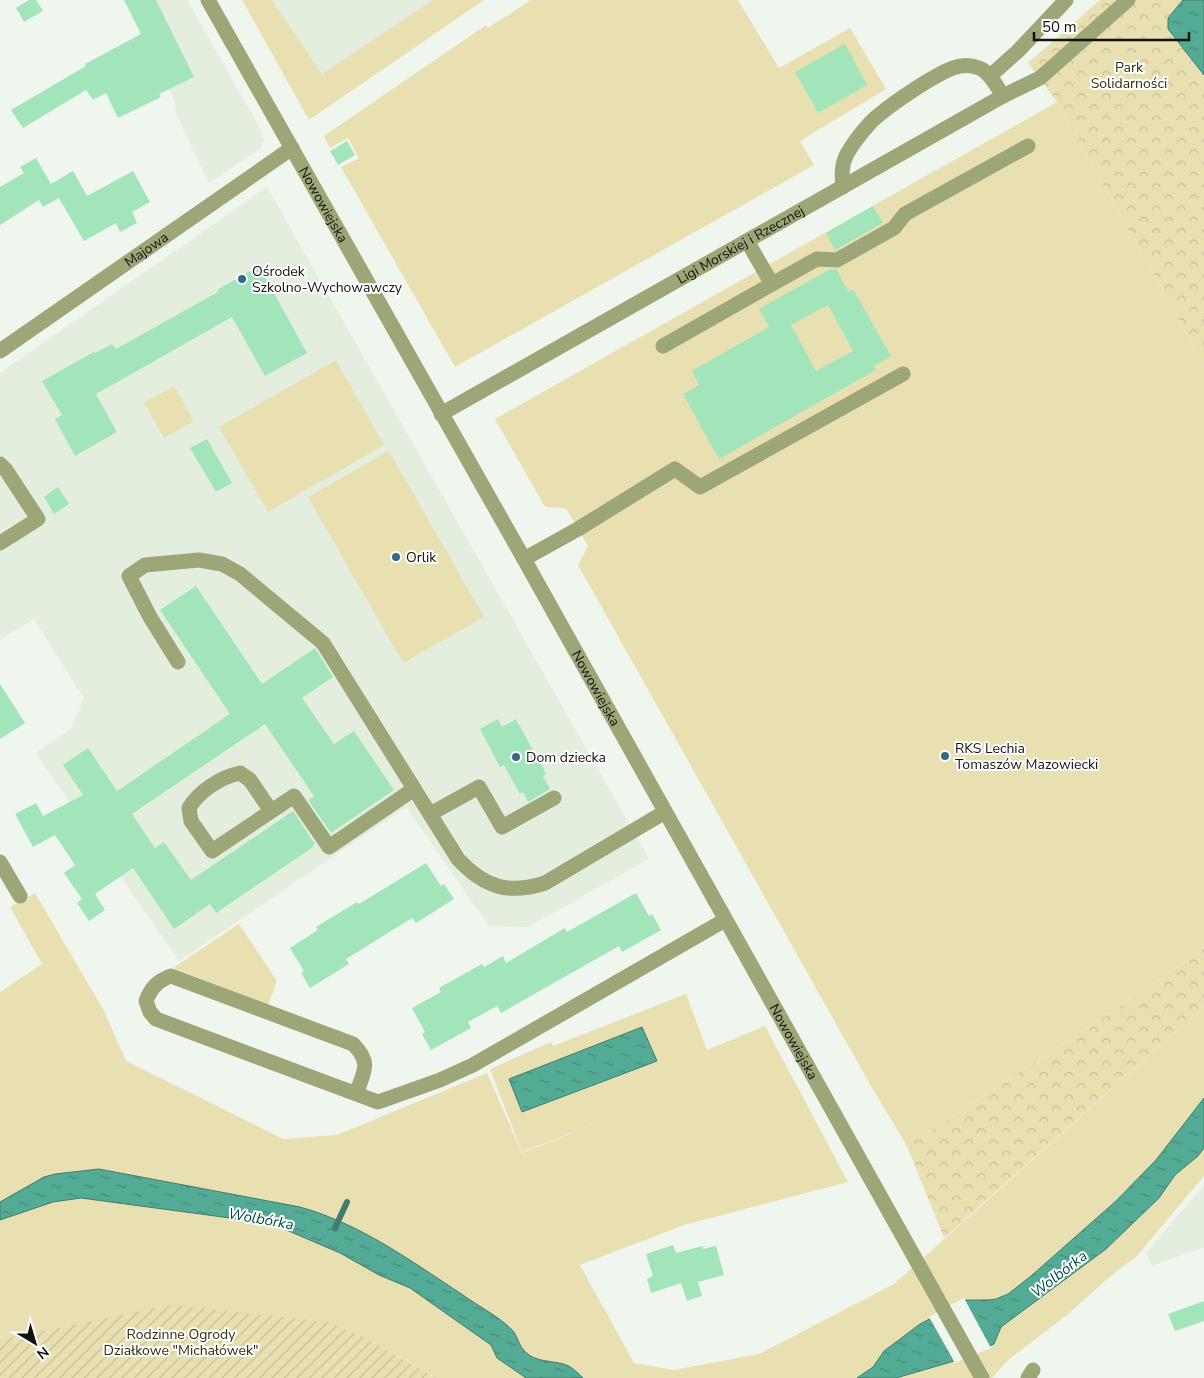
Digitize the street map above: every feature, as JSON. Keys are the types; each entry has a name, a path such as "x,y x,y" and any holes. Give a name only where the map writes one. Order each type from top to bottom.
{"street":[{"name":"Nowowiejska","path":"208,0 524,559 982,1378"},
{"path":"990,76 1018,51 1066,0"},
{"name":"Ligi Morskiej i Rzecznej","path":"441,414 1003,96 1040,78 1128,0"},
{"path":"843,187 842,166 847,154 871,123 892,106 953,68 968,65 980,68 990,76 1003,96"},
{"path":"663,346 817,259 837,260 894,228 905,214 1028,146"},
{"name":"Majowa","path":"0,351 292,148"},
{"path":"746,242 772,284"},
{"path":"524,559 675,469 700,488 903,374"},
{"path":"0,464 6,470 38,520 0,543"},
{"path":"178,662 150,617 129,576 145,564 199,560 222,564 240,574 323,643 458,859 472,874 490,884 511,889 530,888 545,883 665,812"},
{"path":"271,811 250,780 240,773 228,776 195,798 189,808 191,821 212,851 294,796 328,847 414,789"},
{"path":"430,814 479,786 502,827 554,798"},
{"path":"0,862 20,896"},
{"path":"356,1094 366,1064 362,1053 353,1044 170,976 159,980 150,990 146,1001 150,1012 156,1020 356,1094 378,1102 440,1080 473,1065 725,920"}],"shaded area":[{"path":"124,0 187,0 262,132 264,140 261,148 209,183 176,114 175,101"},
{"path":"259,0 463,0 322,100"},
{"path":"267,187 649,859 528,927 489,926 406,807 179,961 36,753 70,730 84,698 34,619 0,640 0,373"},
{"path":"1204,1185 1204,1247 1152,1266 1146,1253"}],"green space":[{"path":"242,0 272,0 322,74 433,0 484,0 309,120"},
{"path":"531,0 738,0 779,68 850,28 886,89 800,141 814,165 455,367 341,167 359,158 348,138 330,148 324,136 486,25 488,28"},
{"name":"Park Solidarności","path":"1100,0 1204,0 1204,365 1057,102 1028,63"},
{"name":"RKS Lechia Tomaszów Mazowiecki","path":"1057,102 1204,365 1204,948 1139,994 907,1146 871,1086 578,565 588,546 566,508 545,507 495,419"},
{"path":"336,360 384,445 268,512 219,427"},
{"path":"174,386 194,421 164,438 144,403"},
{"name":"Orlik","path":"389,451 484,617 403,663 308,497"},
{"path":"35,893 103,1009 126,1061 283,1139 337,1135 487,1073 522,1153 615,1116 522,1152 490,1069 551,1042 553,1046 686,994 707,1050 765,1026 848,1182 684,1225 580,1265 634,1363 674,1370 759,1354 894,1284 1204,1006 1204,1176 1137,1256 1113,1274 1067,1315 1008,1360 992,1378 436,1378 368,1339 0,1340 0,992 42,964 10,907"},
{"path":"239,924 277,981 268,1005 173,968"},
{"path":"1204,948 1204,1006 944,1238 907,1146 1139,994"},
{"name":"Rodzinne Ogrody Działkowe \"Michałówek\"","path":"171,1305 327,1322 368,1339 436,1378 0,1378 0,1340"}],"water":[{"path":"1183,0 1204,0 1204,75 1168,29 1168,18"},
{"path":"642,1027 657,1061 522,1112 509,1079"},
{"name":"Wolbórka","path":"1204,1098 1204,1148 1198,1156 1175,1175 1159,1198 1106,1249 1001,1327 994,1344 951,1362 896,1378 857,1378 873,1367 884,1351 920,1324 966,1300 996,1299 1008,1294 1031,1276 1116,1201 1156,1160"},
{"name":"Wolbórka","path":"99,1169 300,1207 344,1223 405,1257 495,1316 512,1330 522,1348 529,1355 534,1358 569,1366 583,1378 526,1378 497,1358 491,1345 410,1288 379,1275 340,1253 277,1226 81,1198 53,1202 0,1220 0,1202 44,1177"}],"pier":[{"path":"964,1298 991,1348 955,1363 929,1317"}],"building":[{"path":"29,0 36,0 43,11 24,22 16,8"},
{"path":"124,0 156,0 194,77 159,94 161,97 118,118 106,93 93,100 86,90 23,128 11,110 86,66 85,64 141,34"},
{"path":"845,44 867,85 818,113 795,72"},
{"path":"347,141 355,155 338,165 330,151"},
{"path":"36,158 51,184 73,171 87,196 133,171 150,202 132,212 137,223 120,232 116,223 84,241 59,198 43,207 39,200 0,225 0,187 24,173 20,167"},
{"path":"873,206 883,223 835,250 826,233"},
{"path":"259,266 307,353 265,376 232,317 96,394 117,432 75,456 55,419 62,415 42,381 112,344 116,349 218,292 217,290"},
{"path":"830,269 836,269 849,292 853,289 891,356 874,366 876,370 719,459 683,394 699,385 692,371 769,327 759,309","holes":["828,305 853,351 816,371 791,325"]},
{"path":"207,439 232,483 216,492 190,448"},
{"path":"58,487 69,504 54,514 44,497"},
{"path":"196,586 262,684 315,648 333,677 302,698 334,744 354,731 394,790 331,833 308,800 314,796 265,724 132,814 155,848 164,842 191,880 293,811 315,844 313,847 216,913 210,904 174,929 133,868 95,894 105,910 89,921 77,903 82,899 64,873 75,865 55,835 33,847 15,814 36,803 43,816 83,795 63,765 88,748 117,791 230,714 160,610"},
{"path":"0,684 25,723 0,739"},
{"name":"Dom dziecka","path":"498,719 502,727 516,719 546,774 543,776 550,789 528,802 523,792 520,794 504,765 500,767 480,729"},
{"path":"426,863 441,886 444,884 454,899 416,923 412,918 346,959 349,964 310,988 301,973 304,971 290,948 318,930 316,927 357,902 359,904"},
{"path":"636,893 649,916 652,914 661,930 622,952 619,946 501,1013 497,1006 468,1022 471,1028 431,1050 422,1034 425,1032 412,1008 441,992 439,988 482,964 484,967 503,956 506,963 565,928 567,932"},
{"path":"673,1245 676,1253 703,1246 703,1249 716,1246 724,1275 698,1282 702,1296 687,1301 681,1283 651,1293 647,1279 653,1276 646,1254"},
{"path":"1204,1301 1204,1321 1175,1331 1168,1314"}],"waterway":[{"path":"335,1228 347,1202"}],"place":[{"name":"Ośrodek Szkolno-Wychowawczy","path":"242,279"},
{"name":"Orlik","path":"396,557"},
{"name":"RKS Lechia Tomaszów Mazowiecki","path":"945,756"},
{"name":"Dom dziecka","path":"516,757"}]}
